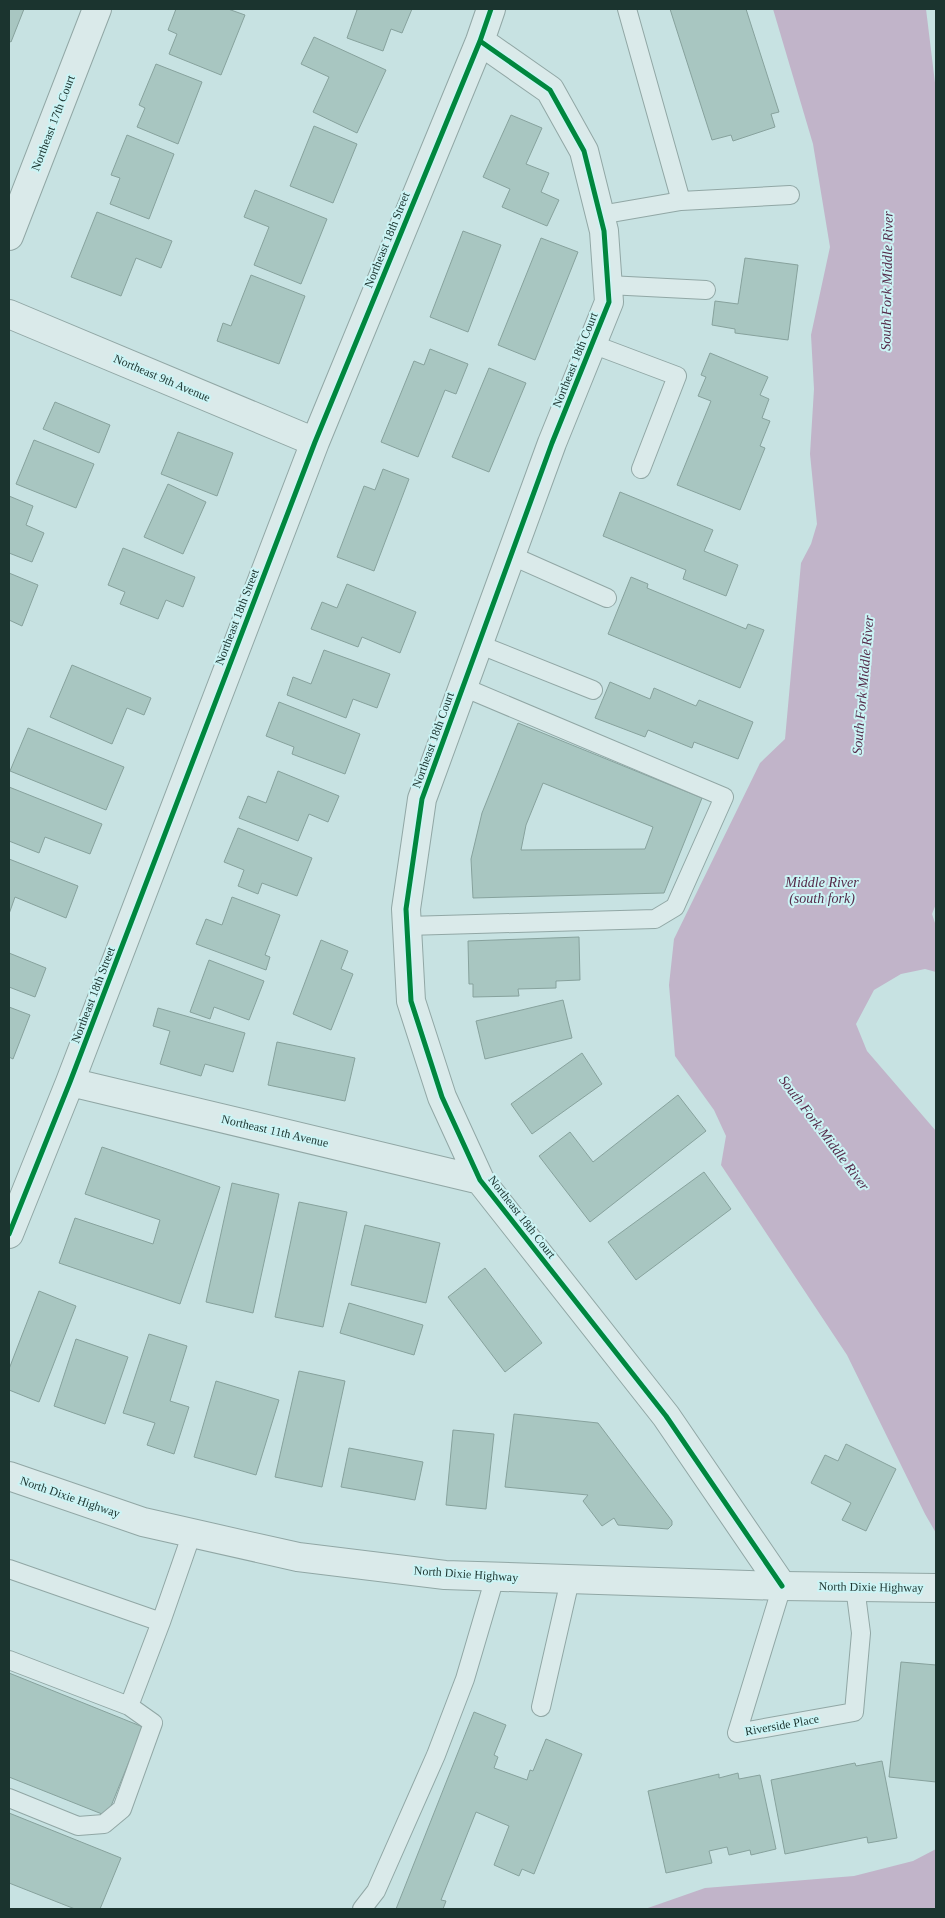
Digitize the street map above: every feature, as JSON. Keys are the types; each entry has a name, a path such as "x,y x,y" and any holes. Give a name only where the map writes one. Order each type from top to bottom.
{"street":[{"name":"Northeast 17th Court","path":"9,236 96,9"},
{"name":"Northeast 18th Street","path":"9,1234 14,1207 70,1082 315,442 491,9"},
{"name":"Northeast 18th Court","path":"480,40 550,90 584,151 604,231 609,302 552,443 422,799 406,909 411,1001 442,1097 480,1180 666,1416 782,1586"},
{"name":"Northeast 9th Avenue","path":"9,314 315,442"},
{"name":"Northeast 11th Avenue","path":"70,1082 480,1180"},
{"name":"North Dixie Highway","path":"9,1476 143,1522 298,1557 444,1575 782,1586 936,1588"}],"lane":[{"path":"627,9 681,201"},
{"path":"600,215 681,201 790,195"},
{"path":"608,286 706,290"},
{"path":"592,344 677,376 641,469"},
{"path":"510,555 607,598"},
{"path":"478,644 593,690"},
{"path":"407,926 655,919 675,907 724,797 463,687"},
{"path":"129,1706 192,1533"},
{"path":"9,1569 160,1622"},
{"path":"362,1909 376,1891 436,1755 464,1679 495,1577"},
{"path":"541,1708 570,1580"},
{"name":"Riverside Place","path":"782,1586 737,1733 854,1712 861,1633 854,1587"},
{"path":"9,1660 129,1706 153,1723 122,1809 104,1824 78,1826 9,1798"}],"water":[{"name":"Middle River (south fork)","path":"773,9 926,9 936,91 936,904 932,914 936,926 936,972 925,969 901,974 874,990 856,1024 867,1051 936,1131 936,1533 847,1355 721,1165 726,1136 714,1110 675,1056 669,985 674,939 760,763 785,739 801,563 811,544 817,524 810,454 814,389 811,335 830,247 813,144"},
{"path":"936,1849 936,1909 645,1909 705,1888 854,1876 913,1861"}],"building":[{"path":"9,9 24,9 11,42 9,41"},
{"path":"176,9 228,9 245,15 221,75 169,54 177,34 168,30"},
{"path":"354,9 412,9 402,33 391,29 383,51 347,38 357,10"},
{"path":"670,9 746,9 779,112 771,114 775,127 733,141 731,135 712,140"},
{"path":"314,37 386,70 357,133 313,112 329,77 301,64"},
{"path":"156,64 202,82 178,144 137,127 145,108 139,105"},
{"path":"511,115 542,128 526,164 549,173 541,192 559,200 547,226 502,207 510,189 483,177"},
{"path":"314,126 357,144 333,203 290,186"},
{"path":"127,135 174,154 149,219 110,204 120,178 111,175"},
{"path":"255,190 327,219 301,284 254,265 269,227 244,217"},
{"path":"97,212 172,241 161,268 136,258 121,296 71,277"},
{"path":"463,231 501,245 468,332 430,317"},
{"path":"541,238 578,252 535,360 498,345"},
{"path":"745,258 798,265 788,340 735,333 735,329 712,325 715,301 738,304"},
{"path":"251,275 305,296 279,364 217,341 223,323 231,326"},
{"path":"430,349 468,364 456,394 445,390 418,457 381,442 414,361 424,365"},
{"path":"710,353 768,377 760,395 769,399 762,418 770,421 760,446 765,448 740,510 677,485 711,401 698,396 706,377 701,375"},
{"path":"489,368 526,383 489,472 452,457"},
{"path":"55,402 110,425 99,453 43,429"},
{"path":"178,432 233,453 217,496 161,474"},
{"path":"34,440 94,464 76,508 16,484"},
{"path":"383,469 409,479 374,571 337,557 364,486 375,490"},
{"path":"168,484 206,502 183,554 144,537"},
{"path":"620,492 713,530 704,551 738,565 726,596 683,579 686,570 603,536"},
{"path":"9,496 33,506 26,525 44,533 32,562 9,553"},
{"path":"123,548 195,577 183,607 166,600 158,619 120,604 125,592 108,585"},
{"path":"9,573 38,585 22,626 9,620"},
{"path":"631,577 648,584 647,588 746,629 748,624 764,630 740,688 608,634"},
{"path":"347,584 416,612 400,653 362,637 358,647 311,629 322,602 337,608"},
{"path":"324,650 390,674 377,708 353,699 346,718 287,695 293,677 311,684"},
{"path":"72,665 151,698 144,715 127,708 112,744 50,717"},
{"path":"610,682 650,699 654,688 696,706 699,700 753,722 738,759 694,742 692,748 648,730 645,737 595,718"},
{"path":"279,702 360,734 345,774 292,754 294,747 266,736"},
{"path":"518,723 702,798 664,893 473,898 471,859 482,813","holes":["543,783 653,827 645,849 521,850 526,825"]},
{"path":"28,728 124,767 106,810 10,771"},
{"path":"278,771 339,796 328,822 309,814 298,841 239,818 248,796 266,803"},
{"path":"9,787 102,824 90,854 45,837 39,853 9,841"},
{"path":"238,828 312,858 297,896 262,883 258,894 238,886 244,870 224,862"},
{"path":"9,859 78,886 66,918 15,897 9,914"},
{"path":"232,897 280,915 265,955 270,957 266,970 196,944 206,919 222,925"},
{"path":"579,937 580,980 556,981 556,988 518,989 519,996 473,997 473,984 469,984 468,941"},
{"path":"321,940 348,951 341,969 353,974 331,1030 293,1014"},
{"path":"9,953 46,968 35,997 9,987"},
{"path":"209,960 264,981 249,1020 214,1007 210,1019 190,1012"},
{"path":"563,1000 572,1038 485,1059 476,1021"},
{"path":"9,1007 30,1015 13,1059 9,1057"},
{"path":"158,1008 245,1033 233,1072 205,1064 201,1076 160,1064 170,1031 153,1026"},
{"path":"277,1042 355,1058 345,1101 268,1085"},
{"path":"582,1053 602,1084 532,1134 511,1104"},
{"path":"678,1095 706,1131 590,1222 539,1156 570,1132 593,1162"},
{"path":"102,1147 220,1187 180,1304 59,1263 75,1218 153,1244 160,1220 85,1194"},
{"path":"704,1172 731,1209 636,1280 608,1242"},
{"path":"232,1183 279,1194 253,1313 206,1302"},
{"path":"299,1202 347,1212 323,1327 275,1317"},
{"path":"365,1225 440,1243 426,1303 351,1285"},
{"path":"485,1268 542,1343 505,1372 448,1297"},
{"path":"39,1291 76,1306 39,1402 9,1390 9,1369"},
{"path":"349,1303 423,1325 414,1355 340,1333"},
{"path":"149,1334 187,1346 170,1401 189,1407 174,1454 147,1445 155,1423 123,1413"},
{"path":"76,1339 128,1357 105,1424 54,1406"},
{"path":"299,1371 345,1381 322,1487 275,1477"},
{"path":"216,1381 279,1400 256,1475 194,1457"},
{"path":"514,1414 598,1423 672,1521 672,1525 668,1529 618,1525 614,1518 602,1526 583,1501 588,1495 505,1487"},
{"path":"453,1430 494,1434 486,1509 446,1505"},
{"path":"846,1444 896,1469 866,1531 842,1520 851,1503 811,1483 825,1455 838,1461"},
{"path":"349,1448 423,1462 415,1500 341,1487"},
{"path":"901,1662 936,1665 936,1782 889,1777"},
{"path":"9,1673 143,1727 107,1816 9,1777"},
{"path":"474,1712 506,1725 494,1755 498,1757 494,1768 527,1780 530,1770 533,1771 546,1739 582,1754 534,1874 522,1869 519,1876 494,1865 509,1826 476,1812 441,1900 446,1901 443,1909 396,1909"},
{"path":"882,1761 897,1838 868,1843 867,1837 785,1854 771,1780 855,1763 856,1766"},
{"path":"738,1773 739,1779 760,1775 776,1849 751,1855 750,1850 729,1855 727,1847 709,1851 712,1863 666,1873 648,1791 719,1774 719,1778"},
{"path":"9,1813 121,1858 100,1909 75,1909 9,1883"}],"cycle path":[{"path":"9,1234 70,1082 315,442 480,41 491,9"},
{"path":"480,41 550,90 584,151 604,231 609,302 552,443 422,799 406,909 411,1001 442,1097 480,1180 666,1416 782,1586"}],"water label":[{"name":"South Fork Middle River","path":"887,281"},
{"name":"South Fork Middle River","path":"863,685"},
{"name":"South Fork Middle River","path":"824,1133"}]}
